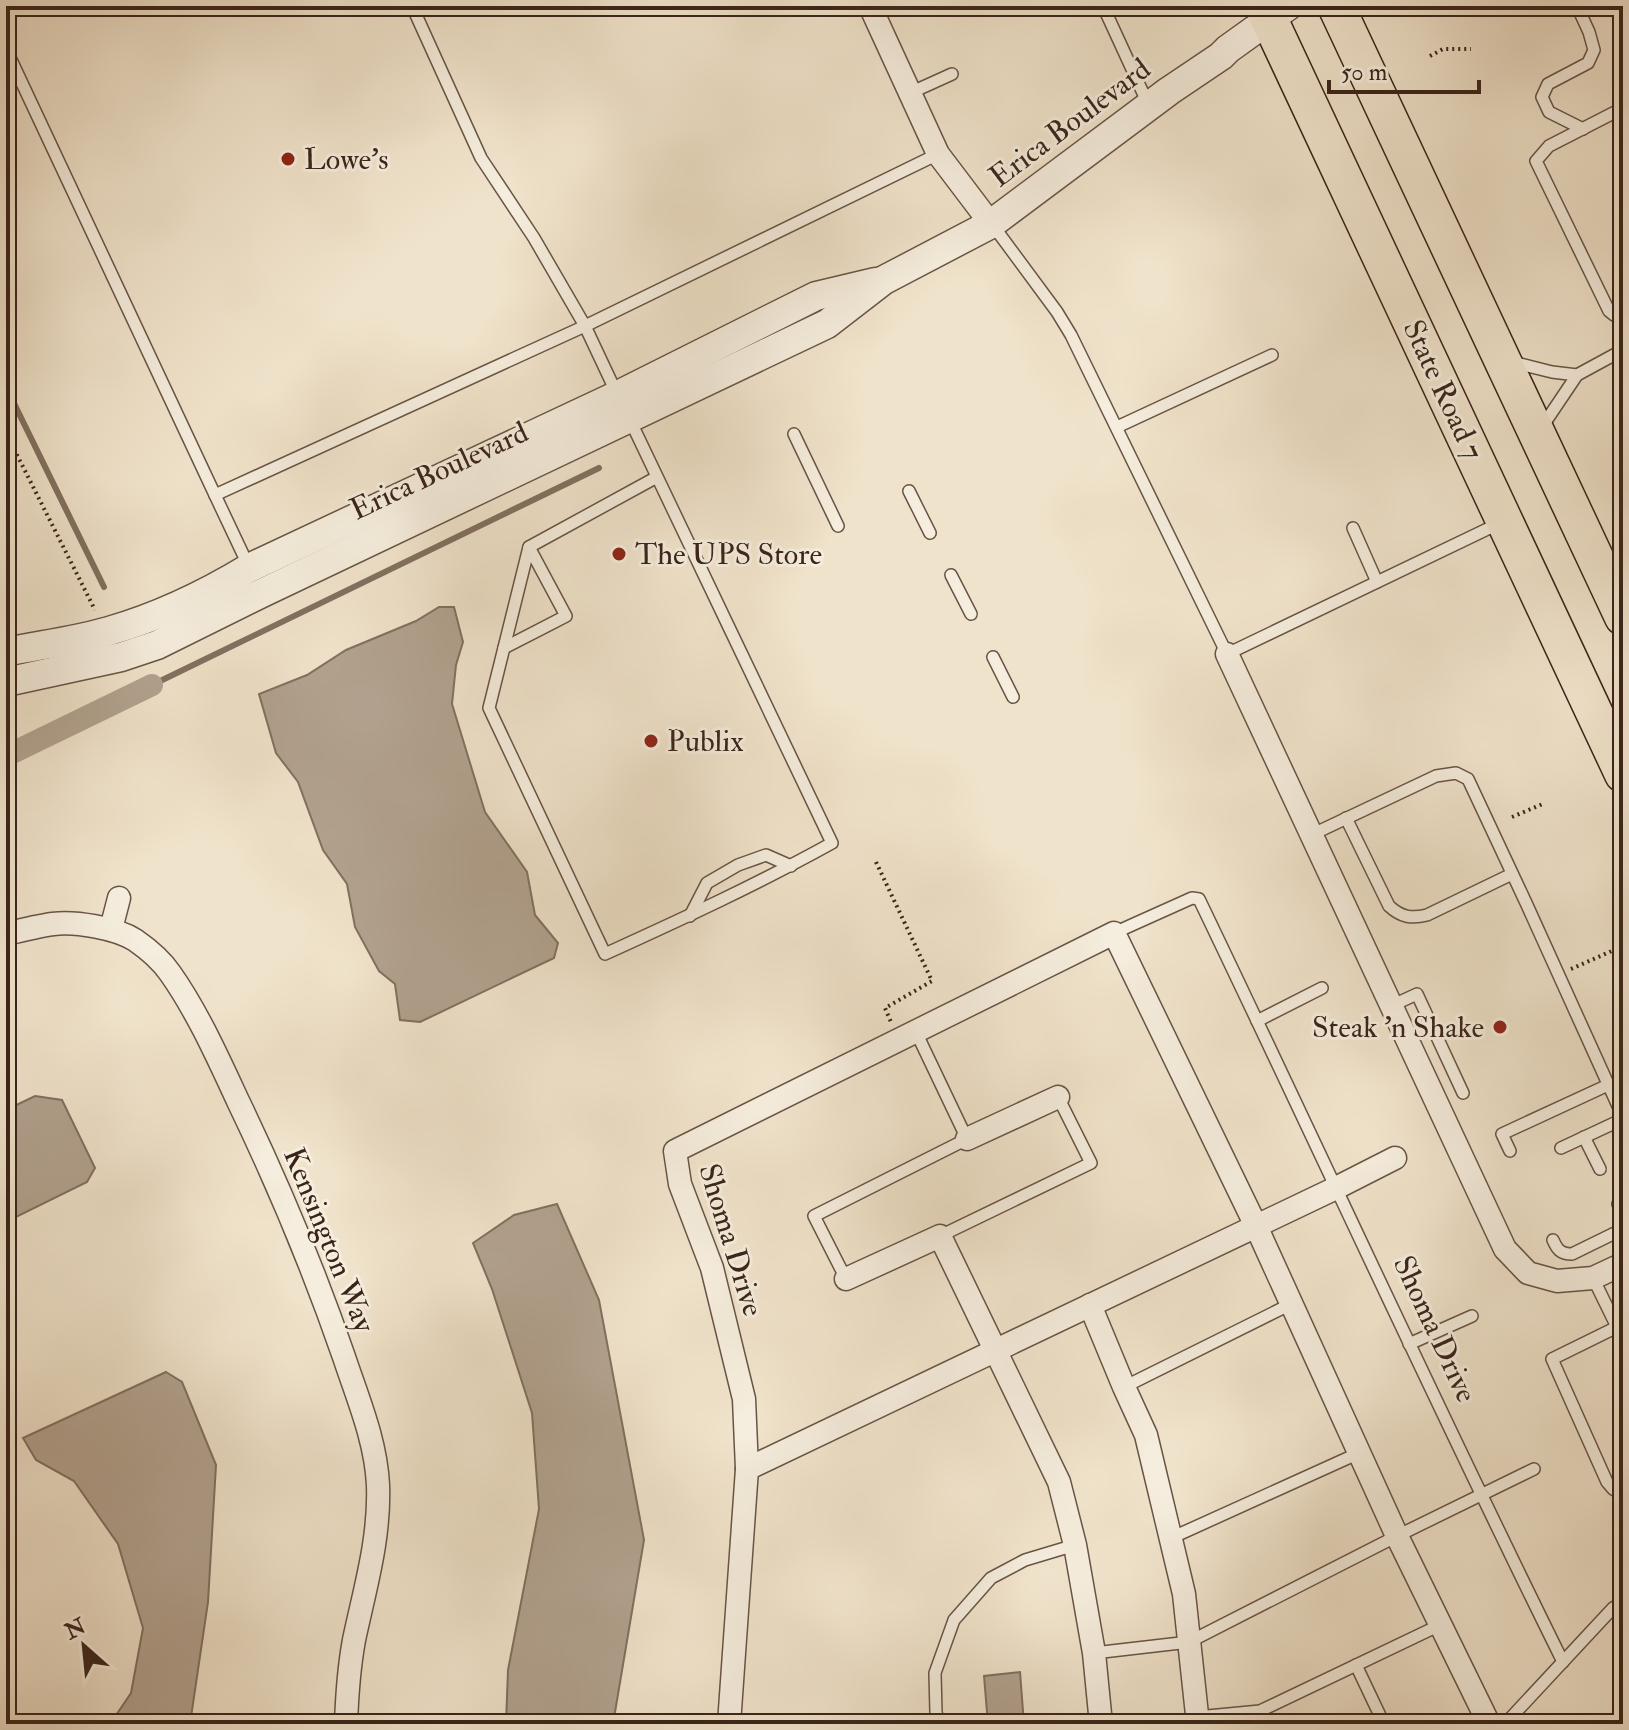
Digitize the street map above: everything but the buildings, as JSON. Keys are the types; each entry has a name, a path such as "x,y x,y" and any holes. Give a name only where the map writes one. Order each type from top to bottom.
{"main road":[{"path":"1336,6 1623,617"},
{"name":"State Road 7","path":"1274,11 1504,522 1623,774"}],"street":[{"path":"870,6 938,154 991,224"},
{"name":"Erica Boulevard","path":"6,682 121,657 157,645 256,580 623,407 816,296 884,280 991,224 1274,11"},
{"name":"Erica Boulevard","path":"6,652 106,632 145,620 225,582 256,580"},
{"path":"1227,654 1505,1249 1528,1273 1557,1281 1593,1278 1623,1264"},
{"path":"111,929 119,898"},
{"name":"Kensington Way","path":"6,934 56,923 111,929 132,938 152,952 181,990 264,1154 333,1324 372,1446 378,1482 374,1555 353,1644 346,1724"},
{"path":"1114,933 1256,1226 1397,1536 1489,1724"},
{"name":"Shoma Drive","path":"729,1724 747,1469 744,1399 712,1268 680,1184 675,1151 1114,933"},
{"path":"967,1139 1058,1097"},
{"path":"747,1469 1395,1158"},
{"path":"846,1279 940,1236 1059,1482 1075,1545 1094,1653 1101,1724"},
{"path":"1090,1305 1146,1435 1184,1594 1198,1720"}],"lane":[{"path":"412,6 481,158 534,238 585,326 832,843 689,916 605,954 489,708 529,547 657,477"},
{"path":"1103,6 1149,106"},
{"path":"1577,6 1594,50 1588,63 1548,84 1542,97 1549,112 1583,129"},
{"path":"6,49 256,580"},
{"path":"910,93 952,74"},
{"path":"1623,108 1549,146 1536,161 1609,311 1614,315 1623,313"},
{"path":"215,495 585,326 938,154"},
{"path":"991,224 1071,335 1227,654 1504,522"},
{"path":"1538,434 1577,375 1623,350"},
{"path":"1117,427 1272,355"},
{"path":"1501,359 1577,375"},
{"path":"794,434 838,526"},
{"path":"909,491 930,533"},
{"path":"1353,528 1377,582"},
{"path":"504,648 566,616 529,547"},
{"path":"951,575 971,614"},
{"path":"993,657 1013,697"},
{"path":"1311,835 1436,776 1456,773 1468,779 1623,1118 1561,1148"},
{"path":"1346,818 1389,906 1406,917 1427,915 1512,874"},
{"path":"689,916 707,883 738,865 766,855 791,866"},
{"name":"Shoma Drive","path":"1114,933 1192,898 1199,899 1480,1495 1563,1662"},
{"path":"1257,1021 1322,988"},
{"path":"1391,1006 1417,994 1463,1093"},
{"path":"846,1279 814,1216 967,1139 907,1036"},
{"path":"1510,1151 1502,1134 1608,1085"},
{"path":"940,1236 1091,1163 1058,1097"},
{"path":"1584,1137 1600,1169"},
{"path":"1553,1240 1558,1250 1572,1254 1623,1229"},
{"path":"1593,1278 1620,1326 1552,1359 1607,1482 1623,1495"},
{"path":"1124,1387 1291,1304"},
{"path":"1409,1344 1472,1316"},
{"path":"1171,1538 1359,1453"},
{"path":"1094,1653 1189,1642 1534,1469"},
{"path":"940,1724 936,1713 935,1673 954,1620 991,1578 1025,1560 1075,1545"},
{"path":"1505,1724 1613,1608 1623,1602"},
{"path":"1198,1720 1260,1711 1440,1625"},
{"path":"1356,1665 1384,1724"}],"path":[{"path":"1430,56 1443,49 1471,49"},
{"path":"6,433 106,632"},
{"path":"1512,817 1545,803"},
{"path":"876,862 932,981 885,1008 907,1036"},
{"path":"1571,969 1614,950"}],"shaded area":[{"path":"439,607 454,607 463,642 456,665 452,704 485,812 527,872 535,915 558,943 554,958 420,1022 400,1020 395,984 379,971 355,927 347,884 323,850 298,782 276,753 259,694 307,675 346,650 416,621"},
{"path":"35,1096 62,1100 95,1168 87,1182 6,1222 6,1110"},
{"path":"557,1204 599,1300 644,1540 613,1724 506,1724 508,1670 539,1509 532,1413 492,1289 473,1243 514,1215"},
{"path":"166,1372 182,1382 216,1465 208,1602 190,1724 110,1724 131,1693 143,1628 118,1544 74,1481 36,1460 23,1438"},
{"path":"1020,1672 1024,1724 988,1724 984,1676"}],"waterway":[{"path":"6,387 104,587"},
{"path":"152,685 599,468"},
{"path":"6,756 152,685"}],"place":[{"name":"Lowe's","path":"288,159"},
{"name":"The UPS Store","path":"619,554"},
{"name":"Publix","path":"651,741"},
{"name":"Steak 'n Shake","path":"1500,1027"}]}
